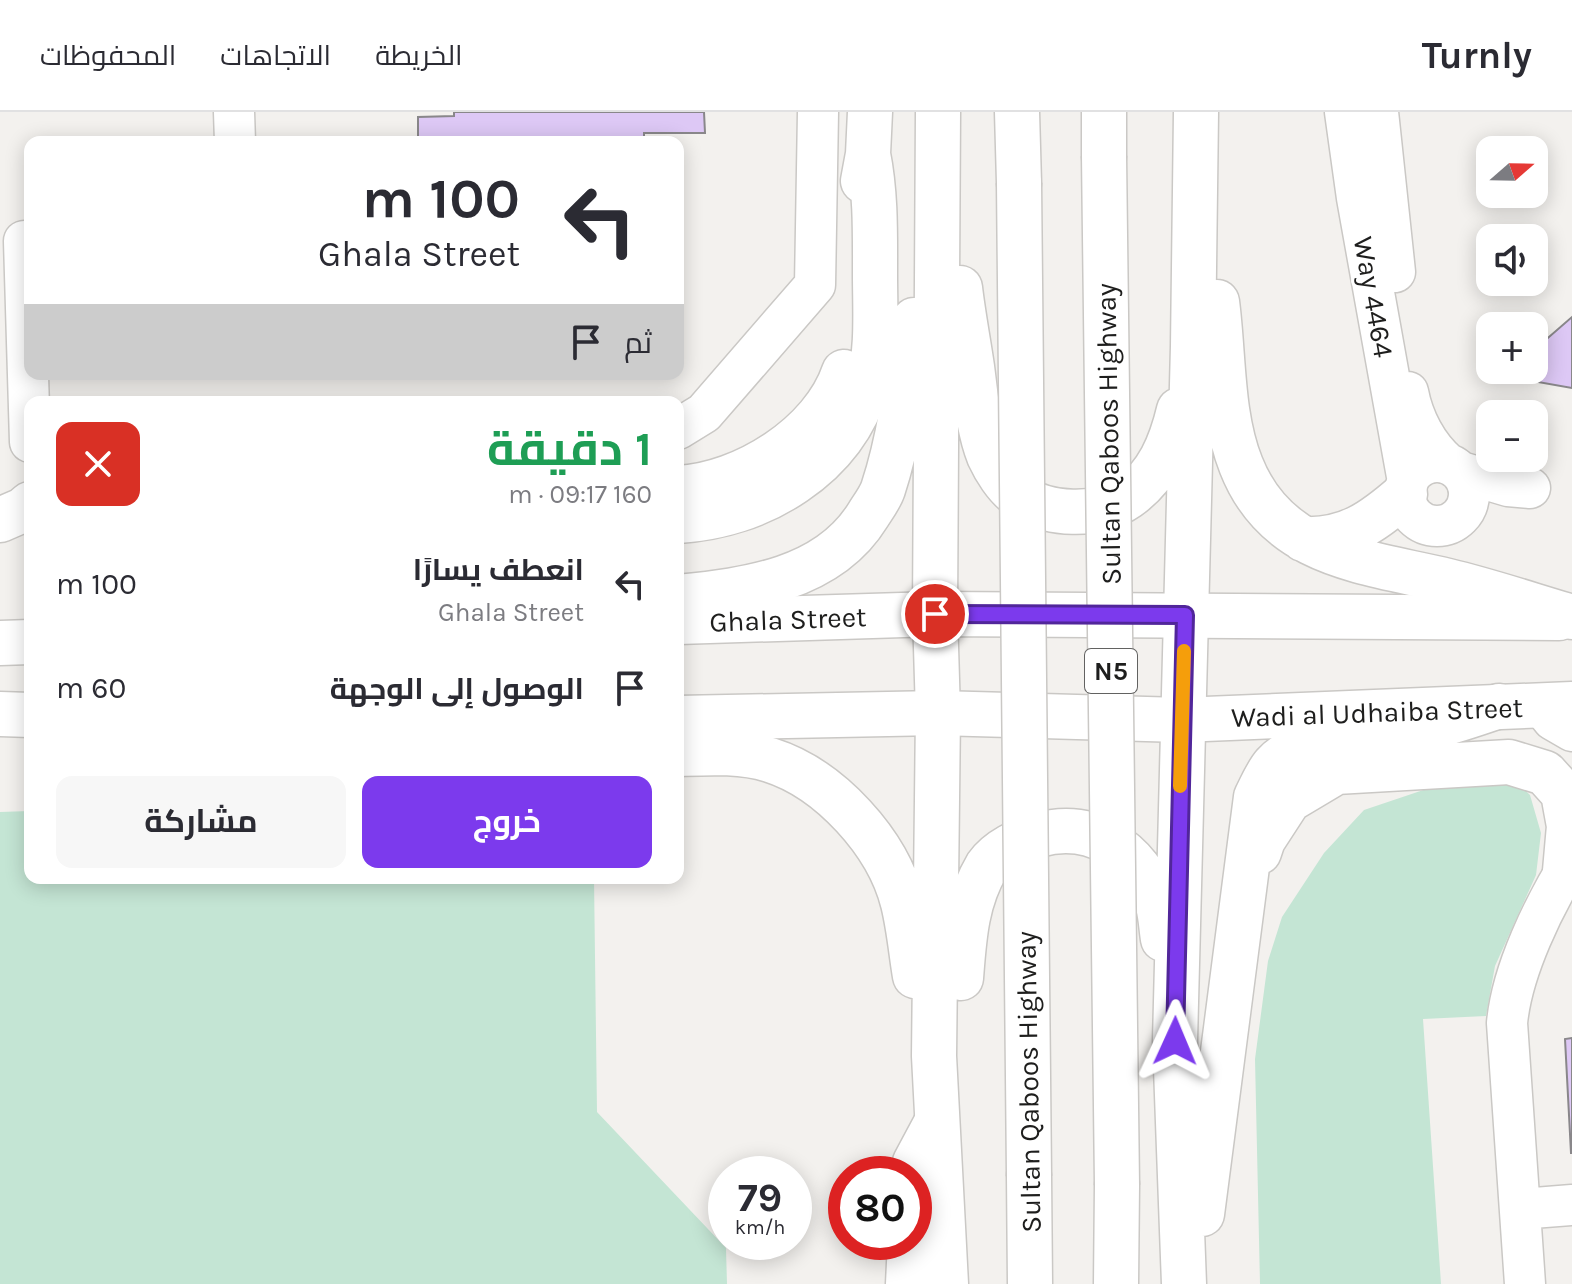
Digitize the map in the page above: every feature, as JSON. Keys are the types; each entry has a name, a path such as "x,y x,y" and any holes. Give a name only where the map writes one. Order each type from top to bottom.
{"main road":[{"path":"933,1262 938,713 935,614 938,112"},
{"name":"Sultan Qaboos Highway","path":"1017,112 1030,1284"},
{"name":"Sultan Qaboos Highway","path":"1104,112 1116,1284"},
{"path":"1184,1284 1175,1041 1196,129"},
{"path":"1196,129 1230,427 1257,498 1283,527 1343,557 1452,582 1572,618"},
{"path":"684,487 725,479 779,453 815,421 839,386 852,346 857,310 858,206 869,133"},
{"path":"684,520 737,511 781,493 820,463 847,430 868,384 874,340 874,184 869,133"},
{"path":"939,200 955,257 978,416 990,457 1006,484 1019,496 1054,511 1077,512 1100,508 1127,497 1155,470 1171,444 1193,346"},
{"path":"684,596 727,592 779,580 813,566 861,526 883,491 902,407 926,251 939,200"},
{"path":"1303,539 1333,538 1353,532 1373,521 1406,488"},
{"path":"0,503 24,503"},
{"path":"0,520 24,507"},
{"path":"0,540 24,540"},
{"name":"Ghala Street","path":"684,622 935,614 1185,615"},
{"path":"1185,615 1572,618"},
{"path":"0,643 24,642"},
{"path":"1193,1284 1256,797 1275,764 1305,746 1331,739 1546,712"},
{"name":"Wadi al Udhaiba Street","path":"1181,720 1546,712"},
{"path":"684,718 938,713 1181,720"},
{"path":"0,714 24,715"},
{"path":"684,754 726,753 768,759 806,776 839,801 864,830 891,870 903,904 917,986 934,1056"},
{"path":"1241,912 1263,840 1281,809 1289,800 1336,772 1509,762 1545,773 1563,793 1569,826 1568,865"},
{"path":"933,1262 957,1187 963,1055 961,978 966,921 975,890 989,863 1008,847 1059,829 1089,832 1111,843 1131,860 1145,878 1158,905 1175,1041"}],"street":[{"path":"234,112 235,136"},
{"path":"684,425 704,413 815,285 818,112"},
{"name":"Way 4464","path":"1345,112 1406,488"},
{"name":"Way 4464","path":"1383,120 1408,396 1421,430 1438,456 1454,468"},
{"path":"1432,462 1454,468 1528,495 1497,501 1462,515 1445,526 1426,525 1411,513 1406,488 1413,473 1432,462"},
{"path":"1454,468 1469,494 1462,515"},
{"path":"1525,1284 1507,1023 1509,996 1532,973 1568,865"},
{"path":"916,1156 936,1119"},
{"path":"1520,1209 1572,1205"},
{"path":"906,1284 933,1262"}],"green space":[{"path":"1511,777 1530,795 1541,833 1536,875 1495,966 1486,1016 1423,1019 1441,1284 1260,1284 1255,1059 1268,961 1282,917 1324,853 1364,810 1459,778"},
{"path":"24,811 24,884 594,884 597,1112 708,1229 708,1260 726,1260 727,1284 0,1284 0,812"}],"building":[{"path":"454,112 704,112 705,133 418,136 418,117 454,116"},
{"path":"1572,317 1572,388 1548,384 1548,338"},
{"path":"1572,1038 1572,1153 1571,1153 1565,1039"}],"slow traffic":[{"path":"1180,786 1184,651"}],"route":[{"path":"935,614 1185,615 1175,1041"}]}
